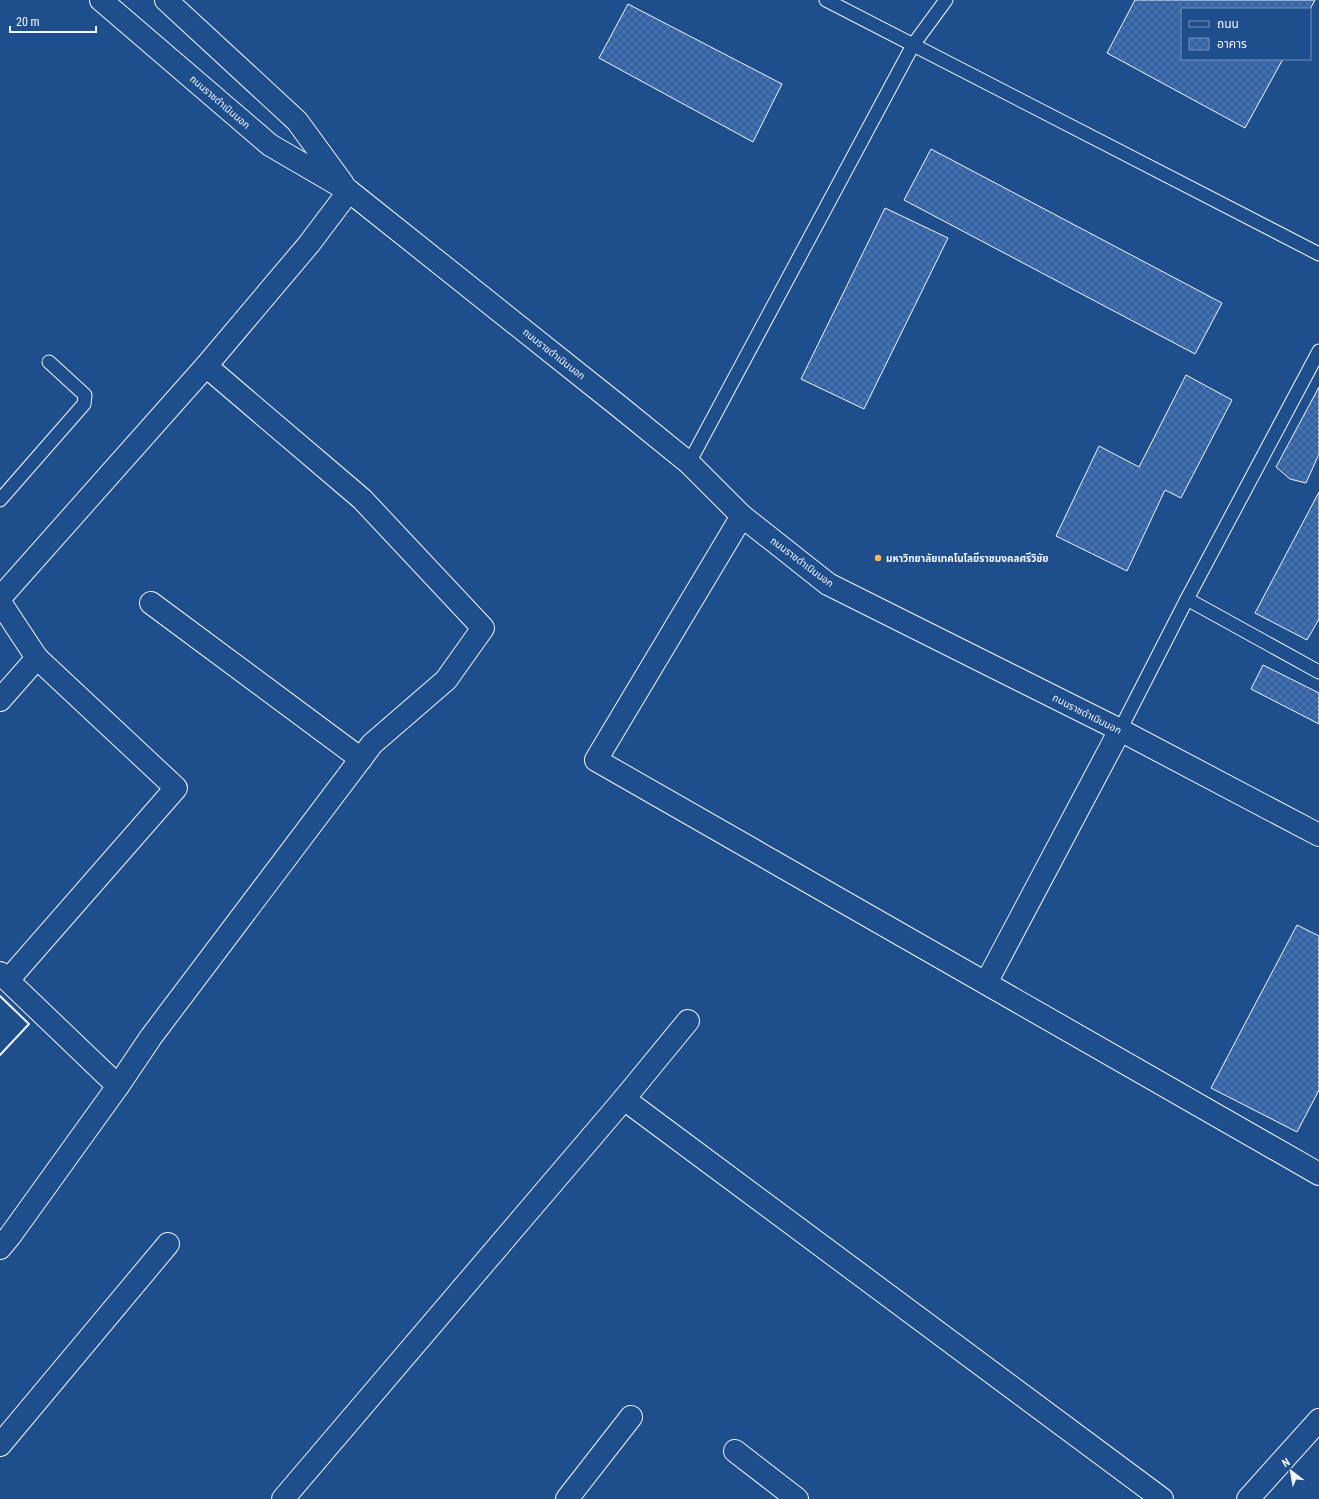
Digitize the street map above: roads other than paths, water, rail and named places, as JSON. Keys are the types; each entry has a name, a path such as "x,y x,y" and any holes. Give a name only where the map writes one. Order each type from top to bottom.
{"street":[{"name":"ถนนราชดำเนินนอก","path":"101,0 270,145 349,191 689,463 742,516 828,584 1120,730 1319,835"},
{"name":"ถนนราชดำเนินนอก","path":"166,0 298,121 349,191"},
{"path":"0,598 206,366 309,244 349,191"},
{"path":"3,1237 118,1086 151,1037 372,744 446,680 483,628 362,499 206,366"},
{"path":"742,516 596,760 1319,1174"},
{"path":"0,602 37,658 176,788 4,976 118,1086"},
{"path":"151,603 361,759"},
{"path":"0,700 37,658"},
{"path":"986,983 1120,730"},
{"path":"283,1499 624,1099 688,1021"},
{"path":"624,1099 1162,1499"},
{"path":"0,1445 168,1244"},
{"path":"567,1499 631,1417"},
{"path":"1248,1499 1319,1420"},
{"path":"735,1451 797,1499"}],"lane":[{"path":"826,0 1319,254"},
{"path":"689,463 913,45 946,0"},
{"path":"1120,730 1187,600 1319,352"},
{"path":"0,500 84,404 85,395 49,362"},
{"path":"1187,600 1319,672"}],"place":[{"name":"มหาวิทยาลัยเทคโนโลยีราชมงคลศรีวิชัย","path":"878,558"}]}
